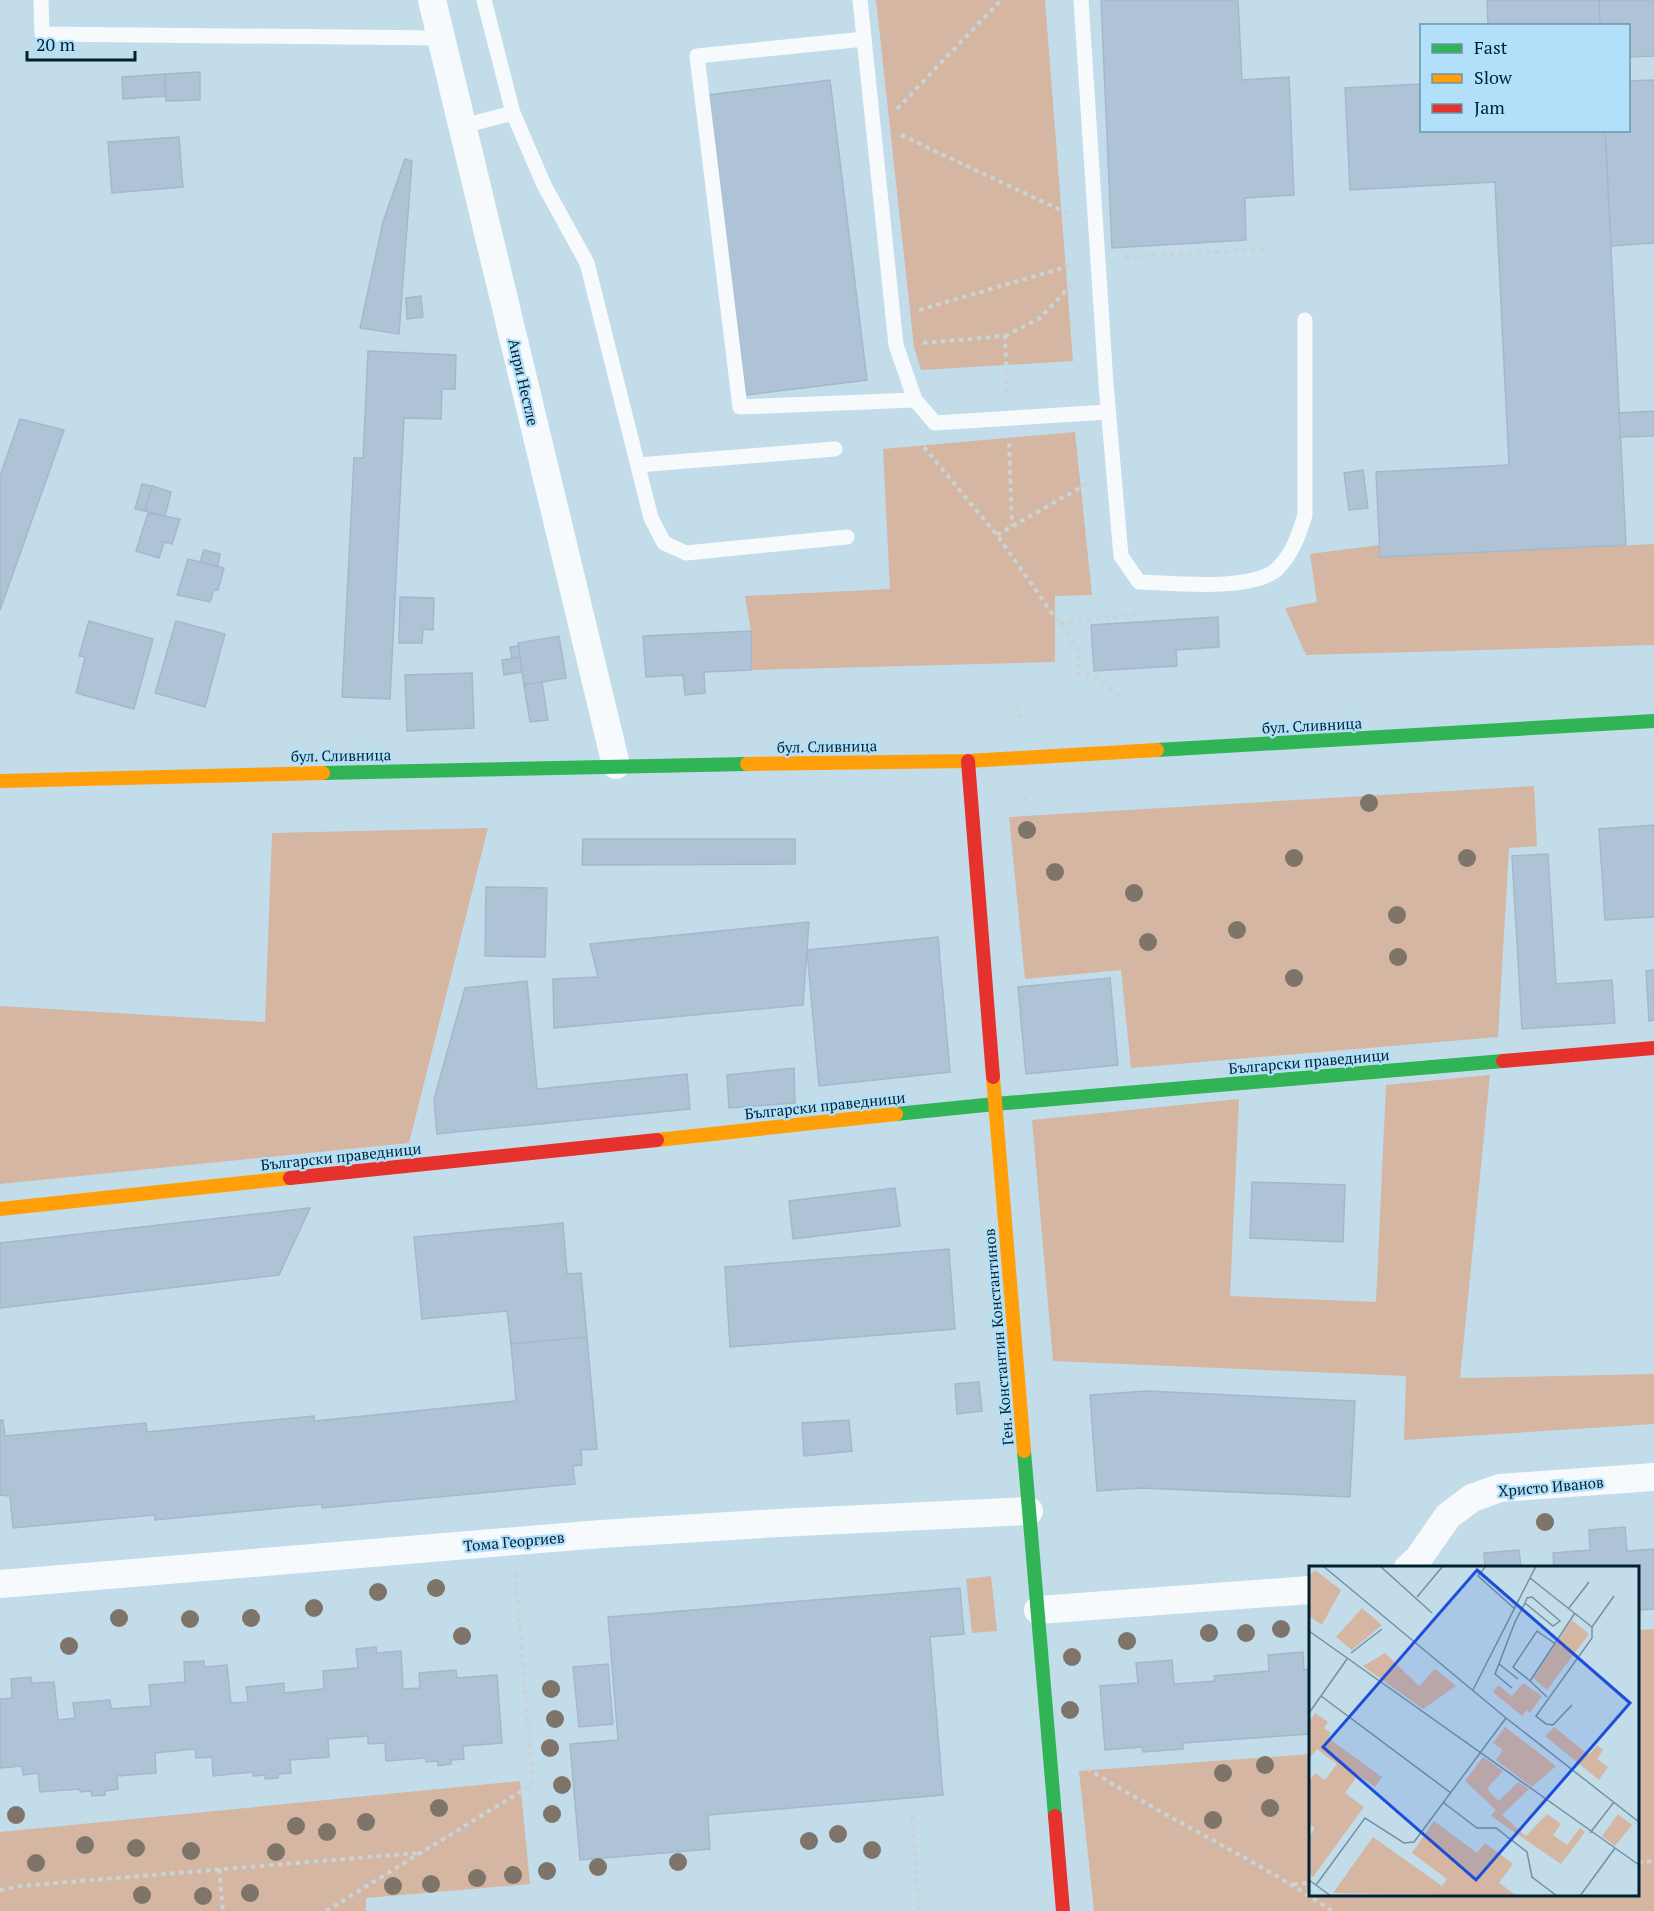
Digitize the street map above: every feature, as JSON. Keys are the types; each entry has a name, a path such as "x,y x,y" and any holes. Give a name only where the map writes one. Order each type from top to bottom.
{"street":[{"name":"Анри Нестле","path":"432,0 616,765"},
{"name":"бул. Сливница","path":"0,781 616,765 968,761 1654,721"},
{"name":"Ген. Константин Константинов","path":"968,761 1063,1911"},
{"name":"Български праведници","path":"0,1209 995,1104 1654,1048"},
{"name":"Христо Иванов","path":"1410,1566 1418,1559 1448,1516 1472,1498 1500,1488 1654,1477"},
{"name":"Тома Георгиев","path":"0,1584 512,1541 778,1522 1029,1511"},
{"path":"1038,1610 1309,1590"}],"lane":[{"path":"40,0 42,34 442,38"},
{"path":"484,0 513,113 544,185 587,263 651,518 664,543 686,553 847,537"},
{"path":"860,0 896,345 909,401 935,423 1108,412"},
{"path":"1081,0 1108,412 1121,556 1139,582 1192,585 1246,583 1277,570 1296,544 1305,515 1305,320"},
{"path":"864,39 697,56 740,406 909,401"},
{"path":"463,126 513,113"},
{"path":"638,465 835,449"}],"path":[{"path":"873,122 900,108 1000,0"},
{"path":"873,122 1095,227"},
{"path":"893,318 1097,258 1267,249"},
{"path":"1005,336 1040,318 1097,258"},
{"path":"909,401 926,451 997,535 1080,653 1077,674 1094,676 1124,699"},
{"path":"997,535 1113,469"},
{"path":"1059,623 1134,615 1139,582"},
{"path":"1018,705 1020,722"},
{"path":"1025,795 1026,802"},
{"path":"326,1911 533,1784 512,1541"},
{"path":"1049,1743 1126,1793 1309,1895"},
{"path":"912,1815 919,1911"},
{"path":"0,1890 20,1886 421,1852"},
{"path":"1639,1862 1654,1861"},
{"path":"219,1869 223,1911"},
{"path":"1292,1884 1309,1883"},
{"path":"1310,1896 1332,1911"}],"shaded area":[{"path":"876,0 1045,0 1073,361 921,370 914,347"},
{"path":"1075,432 1092,595 1055,596 1055,662 751,670 751,631 745,596 890,589 883,449"},
{"path":"1654,544 1654,645 1306,655 1285,608 1317,602 1310,554 1379,545 1380,557"},
{"path":"1534,786 1537,846 1509,848 1498,1037 1131,1068 1121,970 1025,979 1009,817"},
{"path":"488,828 409,1143 0,1184 0,1006 265,1022 272,833"},
{"path":"1490,1075 1460,1378 1654,1374 1654,1424 1404,1440 1406,1376 1053,1361 1032,1120 1239,1099 1230,1296 1376,1302 1386,1085"},
{"path":"991,1576 997,1631 972,1633 966,1579"},
{"path":"1654,1629 1654,1911 1094,1911 1079,1771 1309,1754 1309,1896 1639,1896 1639,1630"},
{"path":"520,1781 530,1884 366,1898 366,1911 0,1911 0,1832"}],"building":[{"path":"1101,0 1238,0 1242,80 1289,77 1294,195 1245,198 1246,240 1112,248"},
{"path":"1487,0 1599,0 1600,24 1488,24"},
{"path":"1599,0 1654,0 1654,56 1630,57 1630,24 1600,24"},
{"path":"200,72 200,100 166,101 165,74"},
{"path":"165,74 165,96 123,99 122,77"},
{"path":"830,80 867,380 746,395 708,95"},
{"path":"1654,80 1654,243 1611,246 1605,132 1630,132 1630,81"},
{"path":"1420,84 1420,132 1605,132 1626,545 1380,557 1376,472 1509,465 1495,182 1350,190 1345,88"},
{"path":"179,137 183,187 112,193 108,142"},
{"path":"405,159 412,161 399,334 360,328 383,222"},
{"path":"421,296 423,317 407,319 406,298"},
{"path":"368,351 456,355 455,389 442,389 441,419 404,418 390,699 342,697 354,458 363,458"},
{"path":"1654,411 1654,436 1620,437 1619,413"},
{"path":"20,419 64,430 0,610 0,476"},
{"path":"1363,470 1368,508 1349,510 1344,473"},
{"path":"142,484 152,486 145,511 135,509"},
{"path":"152,486 171,492 165,516 145,511"},
{"path":"148,513 180,519 172,544 164,542 159,558 136,551"},
{"path":"204,550 220,554 218,566 200,562"},
{"path":"188,559 224,568 218,590 214,590 210,602 177,595"},
{"path":"400,597 434,598 433,630 423,629 422,643 399,643"},
{"path":"1218,617 1219,647 1176,650 1177,666 1094,671 1091,625"},
{"path":"89,621 153,639 134,709 76,693 85,657 79,656"},
{"path":"176,621 225,634 205,707 155,693"},
{"path":"751,631 751,670 704,672 705,693 685,695 683,675 646,677 643,636"},
{"path":"559,636 566,678 524,685 518,643"},
{"path":"518,646 520,657 512,659 510,647"},
{"path":"520,657 522,672 504,675 502,660"},
{"path":"472,673 474,728 407,731 405,675"},
{"path":"542,682 548,720 530,722 524,685"},
{"path":"1654,825 1654,917 1605,920 1599,829"},
{"path":"583,839 795,839 795,864 582,865"},
{"path":"1548,854 1556,984 1612,980 1615,1023 1522,1029 1512,856"},
{"path":"486,887 547,888 545,957 485,956"},
{"path":"809,922 803,1005 554,1028 553,979 598,977 590,944"},
{"path":"938,937 950,1072 819,1086 807,950"},
{"path":"1654,970 1654,1020 1649,1021 1646,971"},
{"path":"1110,978 1118,1065 1026,1074 1018,987"},
{"path":"527,981 537,1089 687,1074 690,1109 437,1134 434,1099 465,988"},
{"path":"794,1068 795,1103 729,1108 727,1075"},
{"path":"1252,1182 1345,1185 1343,1242 1250,1238"},
{"path":"895,1188 900,1226 793,1239 789,1201"},
{"path":"310,1208 279,1275 0,1308 0,1243"},
{"path":"563,1223 567,1274 581,1273 587,1337 511,1344 507,1311 422,1319 414,1237"},
{"path":"949,1249 955,1329 730,1347 725,1267"},
{"path":"587,1337 597,1449 581,1450 582,1465 573,1466 575,1484 322,1508 322,1504 155,1520 155,1515 13,1528 10,1496 0,1495 0,1420 3,1420 5,1436 146,1423 147,1432 314,1416 314,1421 516,1401 511,1344"},
{"path":"979,1382 982,1411 957,1414 955,1384"},
{"path":"1147,1391 1355,1401 1350,1497 1142,1488 1097,1491 1090,1395"},
{"path":"849,1420 852,1451 804,1456 802,1423"},
{"path":"1625,1527 1627,1551 1654,1549 1654,1609 1639,1610 1639,1566 1554,1566 1553,1553 1590,1550 1589,1530"},
{"path":"1519,1550 1521,1566 1485,1566 1484,1553"},
{"path":"960,1588 964,1634 930,1637 943,1795 708,1815 710,1849 580,1860 570,1744 618,1740 608,1617"},
{"path":"376,1647 377,1653 401,1651 403,1689 420,1688 419,1673 456,1670 457,1678 497,1675 502,1743 463,1746 464,1759 451,1760 451,1764 438,1766 438,1761 426,1762 426,1758 386,1761 385,1743 368,1744 368,1736 328,1739 329,1757 290,1760 291,1773 278,1774 278,1778 265,1779 265,1775 253,1776 253,1772 213,1776 212,1757 196,1758 195,1749 155,1753 156,1773 117,1776 118,1789 105,1791 105,1795 92,1796 91,1791 80,1792 80,1789 40,1792 38,1773 23,1775 22,1766 0,1768 0,1699 12,1698 11,1679 31,1677 32,1683 54,1682 58,1720 75,1718 73,1703 110,1700 111,1709 151,1706 149,1685 185,1682 184,1662 204,1661 204,1667 227,1665 231,1703 248,1702 246,1687 284,1683 284,1693 324,1689 323,1671 358,1668 356,1649"},
{"path":"1303,1652 1304,1670 1309,1669 1309,1734 1183,1743 1183,1749 1143,1752 1142,1747 1105,1750 1100,1686 1138,1683 1136,1663 1172,1660 1174,1684 1215,1681 1214,1676 1269,1671 1268,1655"},
{"path":"608,1664 613,1724 579,1727 573,1667"}],"traffic: fast":[{"path":"1157,750 1654,721"},
{"path":"323,773 747,764"},
{"path":"896,1114 1503,1061"},
{"path":"1024,1451 1055,1816"}],"traffic: slow":[{"path":"747,764 968,761 1157,750"},
{"path":"0,781 323,773"},
{"path":"993,1077 1024,1451"},
{"path":"657,1140 896,1114"},
{"path":"0,1209 290,1178"}],"traffic: jam":[{"path":"968,761 993,1077"},
{"path":"1503,1061 1654,1048"},
{"path":"290,1178 657,1140"},
{"path":"1055,1816 1063,1911"}]}
